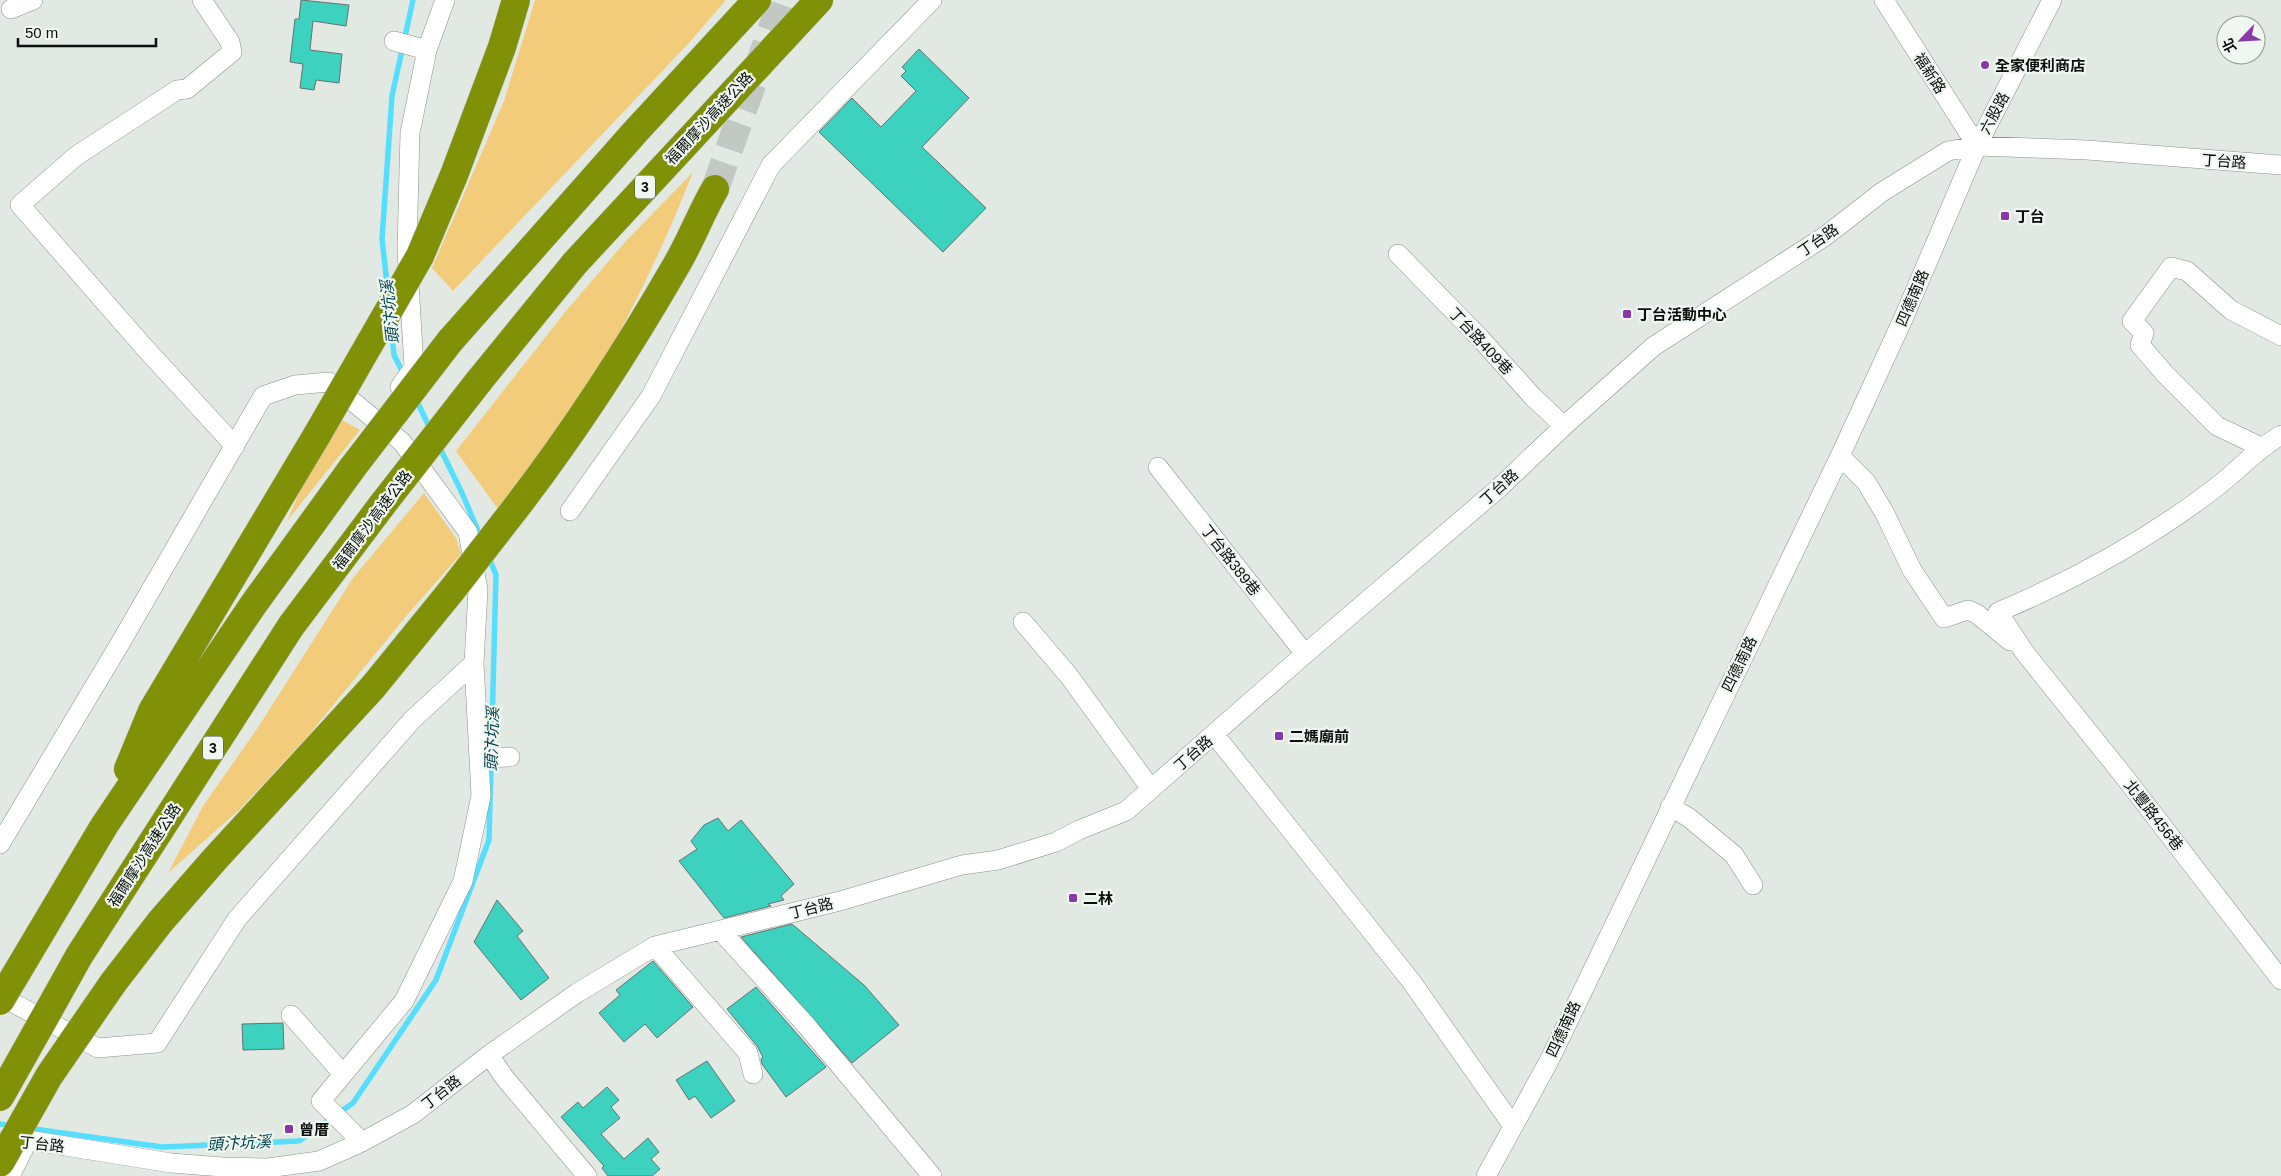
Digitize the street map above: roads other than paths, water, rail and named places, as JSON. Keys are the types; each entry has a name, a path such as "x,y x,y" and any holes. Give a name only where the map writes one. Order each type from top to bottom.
{"highway":[{"path":"502,47 506,0"},
{"path":"104,826 152,712 317,435 420,256 454,174 502,47 516,0"},
{"path":"4,992 104,826 253,605 353,467 450,342 636,130 757,0"},
{"name":"福爾摩沙高速公路","path":"0,1097 79,956 292,626 382,505 478,381 575,263 819,0"},
{"path":"11,1171 49,1076 113,982 160,922 215,859 373,687 452,590 560,451 631,342 679,262 715,189"}],"street":[{"path":"11,9 33,0"},
{"path":"202,0 230,42 232,52 187,89 177,90 76,156 20,205 144,347 235,446"},
{"path":"375,420 414,367 406,249 410,133 427,50 445,0"},
{"path":"570,511 651,396 771,164 932,0"},
{"name":"福新路","path":"1884,0 1977,146"},
{"name":"六股路","path":"1977,146 2052,0"},
{"path":"394,41 427,50"},
{"name":"丁台路","path":"0,1141 28,1140 171,1163 223,1168 315,1169 413,1114 489,1055 576,993 655,946 840,901 962,865 998,860 1056,842 1079,830 1126,811 1305,654 1500,488 1564,426 1654,346 1824,237 1882,192 1948,151 1977,146 2087,150 2281,165"},
{"name":"四德南路","path":"1486,1176 1549,1061 1840,456 1904,318 1977,146"},
{"name":"丁台路409巷","path":"1398,254 1480,338 1532,397 1564,426"},
{"path":"2261,447 2217,426 2165,374 2140,345 2144,333 2132,321 2171,267 2187,271 2231,310 2281,336"},
{"path":"0,844 118,648 263,396 295,385 329,382 402,442 468,532 478,590 474,663 481,796 463,881 404,1001 321,1101 362,1142"},
{"name":"北豐路456巷","path":"2281,435 2261,447 2211,492 2134,542 2077,576 1998,612 2025,653 2123,775 2281,980"},
{"name":"北豐路456巷","path":"1840,456 1866,482 1884,512 1912,570 1944,618 1968,610 1977,614 2025,653"},
{"name":"丁台路389巷","path":"1158,467 1305,654"},
{"path":"1023,622 1069,676 1151,789"},
{"path":"4,992 98,1048 157,1043 237,918 413,719 474,663"},
{"path":"1214,734 1411,981 1514,1126"},
{"path":"479,758 510,757"},
{"path":"1670,807 1688,817 1734,855 1753,885"},
{"path":"720,930 806,1025 932,1176"},
{"path":"655,946 748,1053 753,1074"},
{"path":"291,1015 343,1074"},
{"path":"489,1055 504,1077 587,1176"},
{"path":"11,1171 28,1140"}],"waterway":[{"name":"頭汴坑溪","path":"388,292 382,239 392,96 413,0"},
{"name":"頭汴坑溪","path":"391,326 394,355 404,375"},
{"name":"頭汴坑溪","path":"416,399 431,431"},
{"name":"頭汴坑溪","path":"439,446 482,540"},
{"name":"頭汴坑溪","path":"27,1128 162,1147 299,1141 353,1103 436,980 489,840 496,575 488,555"},
{"name":"頭汴坑溪","path":"0,1124 13,1126"}],"tunnel":[{"path":"715,189 782,0"}],"place":[{"name":"全家便利商店","path":"1985,65"},
{"name":"丁台","path":"2005,216"},
{"name":"丁台活動中心","path":"1627,314"},
{"name":"二媽廟前","path":"1279,736"},
{"name":"二林","path":"1073,898"},
{"name":"曾厝","path":"289,1129"}]}
